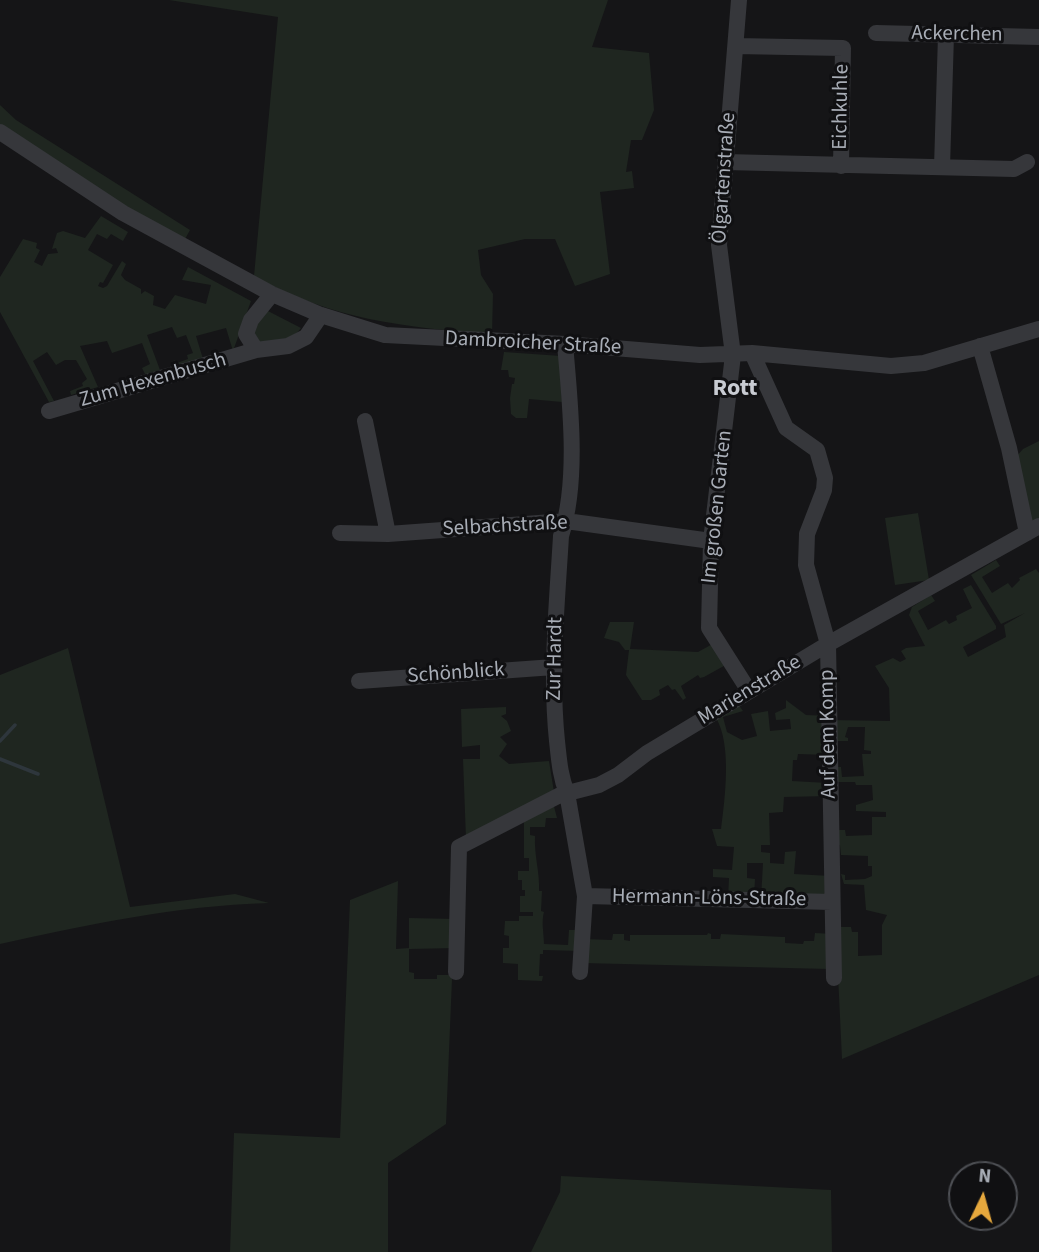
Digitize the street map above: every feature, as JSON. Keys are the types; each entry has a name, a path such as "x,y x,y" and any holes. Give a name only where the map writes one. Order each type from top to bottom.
{"street":[{"name":"Ölgartenstraße","path":"733,355 719,245 739,0"},
{"name":"Ackerchen","path":"876,33 1039,37"},
{"path":"942,167 946,35"},
{"name":"Eichkuhle","path":"736,46 843,48 841,166"},
{"name":"Dambroicher Straße","path":"0,132 123,213 272,294 321,315 385,335 565,344 700,355 752,353 891,366 924,363 1039,329"},
{"name":"Eichkuhle","path":"725,162 1014,169 1027,162"},
{"name":"Zum Hexenbusch","path":"256,350 246,334 251,320 272,294"},
{"name":"Zum Hexenbusch","path":"49,411 256,350 288,346 306,337 321,315"},
{"name":"Zur Hardt","path":"565,344 571,465 566,521 561,536 554,667 555,720 561,778 567,793 585,896 580,972"},
{"path":"981,346 1033,530"},
{"name":"Auf dem Komp","path":"752,353 786,428 817,450 825,478 824,490 807,534 806,565 828,644 834,978"},
{"name":"Im großen Garten","path":"733,355 711,541 709,628 749,691"},
{"path":"365,421 388,534"},
{"name":"Selbachstraße","path":"340,533 388,534 566,521 711,541"},
{"name":"Marienstraße","path":"456,972 459,847 560,795 598,785 618,775 647,753 828,644 1033,530"},
{"name":"Schönblick","path":"359,681 554,667"},
{"name":"Hermann-Löns-Straße","path":"585,896 832,902"}],"shaded area":[{"path":"169,0 608,0 592,47 649,53 654,110 642,140 631,140 626,172 632,171 634,188 600,192 610,274 575,286 555,239 525,239 478,250 481,275 493,294 492,334 399,324 340,312 282,291 254,276 278,17"},
{"path":"0,105 16,120 190,230 184,241 106,198 0,124"},
{"path":"101,216 128,232 123,241 111,234 107,239 97,234 88,250 113,265 103,283 100,282 98,286 107,286 122,261 126,264 121,275 141,289 141,294 145,291 154,296 153,305 165,309 175,295 206,304 211,285 182,280 188,267 251,301 233,351 226,328 196,336 203,359 174,366 171,362 188,359 187,355 193,353 186,335 177,338 172,327 147,335 160,370 146,376 142,368 150,364 142,343 112,353 107,341 80,346 98,387 71,395 70,391 83,386 82,383 87,379 76,360 65,360 56,365 47,352 33,361 54,401 49,402 0,312 0,277 23,239 37,243 36,248 40,250 34,262 42,266 48,254 58,253 56,248 52,249 57,233 63,231 85,238"},
{"path":"266,310 301,328 280,342 255,341 252,333"},
{"path":"504,352 561,356 562,402 529,399 527,418 516,418 511,414 510,398 515,378 509,377 508,370 501,370"},
{"path":"1039,441 1039,523 1028,521 1015,458 1023,449"},
{"path":"918,513 929,580 895,585 885,518"},
{"path":"996,560 1000,566 982,577 992,593 1008,583 1012,588 1019,578 1036,569 1039,573 1039,975 842,1059 838,975 829,969 582,963 583,939 612,940 613,934 624,934 624,940 630,941 630,935 708,933 711,934 711,939 720,939 721,934 785,937 785,943 803,944 804,941 814,941 815,933 833,934 833,927 851,927 852,932 858,932 858,956 882,955 882,925 887,915 866,910 864,885 844,884 841,874 845,875 845,880 872,876 868,856 841,855 840,845 832,844 832,830 845,830 846,836 872,835 872,817 886,817 886,812 856,811 856,805 873,800 872,785 830,782 830,767 841,767 842,777 864,776 862,754 871,754 871,751 864,750 865,727 848,727 845,737 848,741 829,741 829,720 890,721 889,688 875,666 893,658 900,662 906,659 901,651 925,646 909,615 912,607 931,595 935,601 918,611 928,630 946,620 949,624 957,620 956,616 972,608 963,589 971,585 996,626 996,629 963,647 968,657 1006,637 1004,625 1025,613 1001,624 971,575"},
{"path":"610,622 634,622 630,649 698,652 718,641 731,662 704,677 700,678 698,675 681,686 686,698 683,700 675,689 672,690 668,685 659,690 660,695 651,700 642,700 626,675 629,650 625,650 619,642 604,638"},
{"path":"68,648 130,907 235,894 269,903 166,912 0,944 0,675"},
{"path":"735,700 743,711 723,717 727,732 742,740 757,736 751,714 768,711 770,731 791,729 790,719 776,720 775,713 786,708 786,700 806,715 828,716 828,755 798,754 797,760 793,760 792,781 828,783 829,796 784,797 783,812 769,813 770,845 761,845 761,852 770,853 770,863 784,864 785,852 796,851 794,874 831,876 831,900 761,899 763,863 747,863 747,878 755,879 754,899 728,899 729,878 713,877 713,869 732,870 734,847 717,846 712,829 721,829 726,772 724,742 716,718"},
{"path":"506,707 506,714 501,716 507,721 511,731 500,737 507,744 499,756 509,764 549,761 554,792 466,839 463,759 480,759 480,745 462,747 461,709"},
{"path":"552,799 557,818 546,818 545,827 530,827 530,835 535,836 539,891 542,891 544,944 568,945 569,930 582,930 581,951 543,950 543,954 540,954 539,976 543,976 542,981 518,980 518,964 503,963 503,948 509,948 509,936 504,935 505,921 519,921 519,916 533,916 533,912 520,912 520,896 525,896 525,890 522,890 522,880 518,880 518,871 529,871 529,858 524,858 524,814"},
{"path":"398,881 396,949 409,948 409,918 456,919 456,948 409,949 409,972 414,973 414,979 437,979 437,975 456,975 452,979 446,1124 388,1163 388,1252 230,1252 234,1133 340,1138 350,900"},
{"path":"561,1176 831,1190 832,1252 531,1252 560,1192"}],"waterway":[{"path":"0,741 15,725"},
{"path":"0,759 38,774"}],"district":[{"name":"Rott","path":"735,390"}]}
